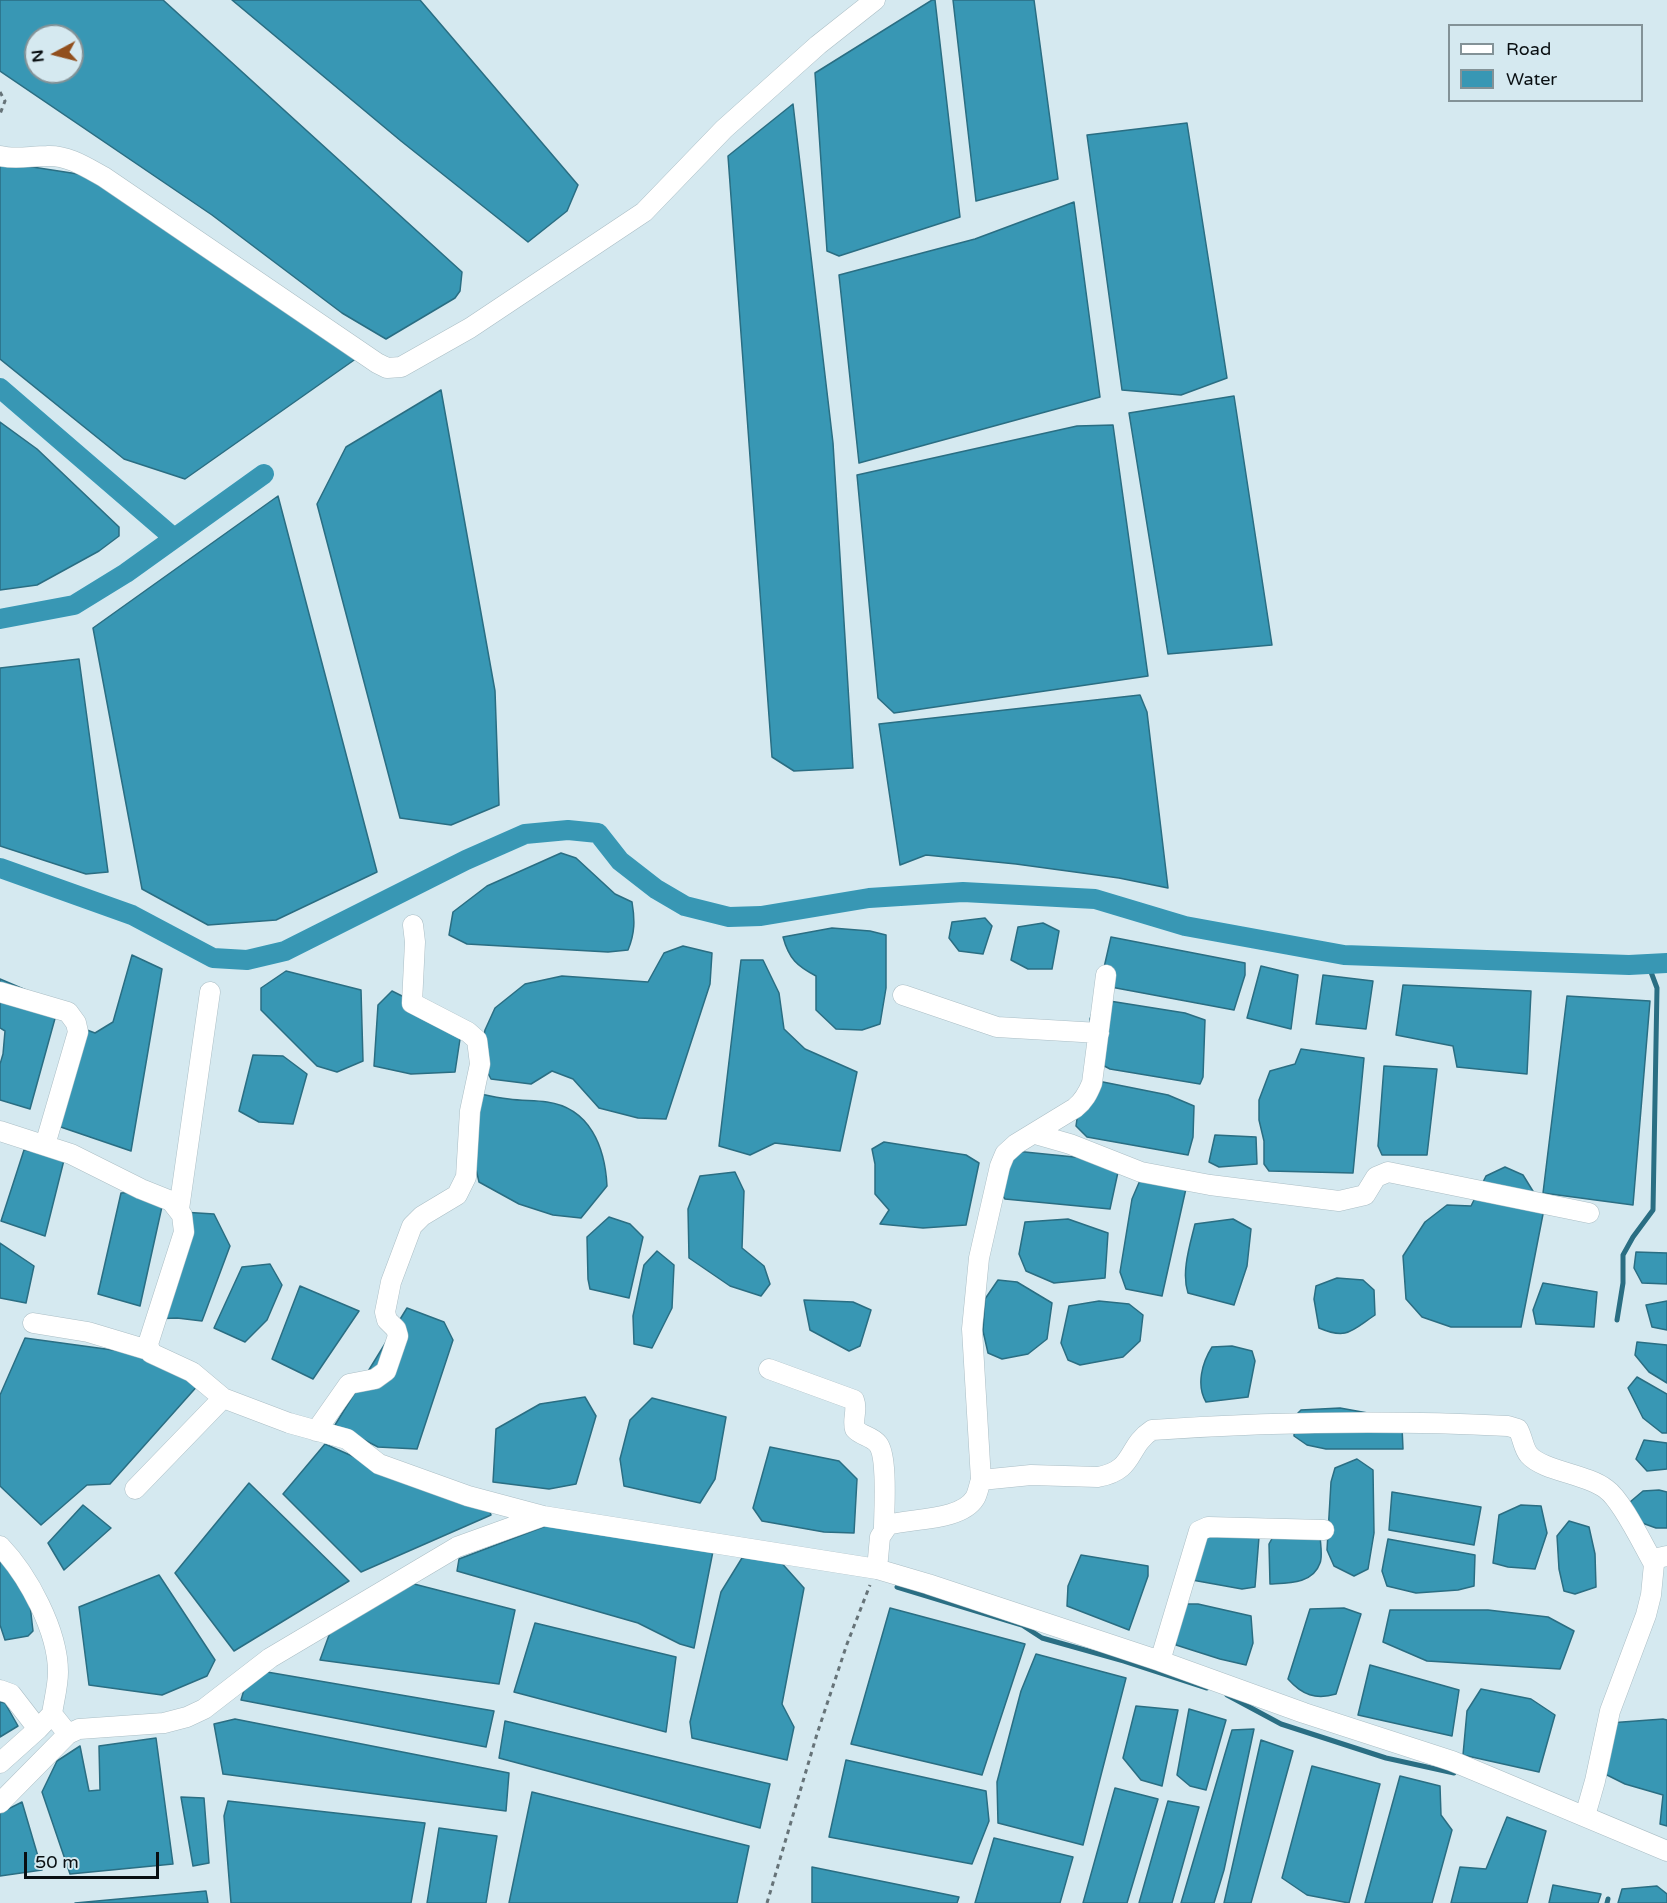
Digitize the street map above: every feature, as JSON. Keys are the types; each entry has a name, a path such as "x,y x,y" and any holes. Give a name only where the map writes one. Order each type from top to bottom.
{"street":[{"path":"0,156 29,158 48,156 65,158 80,164 104,177 377,363 387,368 400,367 470,328 644,212 724,129 818,45 875,0"},
{"path":"316,1431 349,1384 375,1379 386,1371 398,1336 396,1329 387,1320 385,1312 391,1282 408,1235 416,1221 457,1196 466,1177 470,1111 480,1064 479,1048 477,1040 468,1032 412,1003 415,942 413,925"},
{"path":"884,1528 895,1523 953,1513 967,1507 975,1498 981,1480 972,1329 979,1258 1000,1166 1005,1154 1016,1144 1076,1108 1083,1101 1092,1083 1106,975"},
{"path":"0,992 68,1012 76,1023 78,1032 45,1145"},
{"path":"179,1209 210,992"},
{"path":"903,995 997,1027 1099,1033"},
{"path":"0,1131 70,1154 171,1201 179,1209 184,1232 148,1350"},
{"path":"1035,1134 1070,1144 1141,1172 1210,1185 1339,1201 1365,1195 1376,1177 1388,1172 1589,1213"},
{"path":"33,1323 88,1332 148,1350 192,1372 223,1398 289,1423 347,1439 373,1461 468,1496 543,1516 877,1569 928,1584 1160,1661 1304,1713 1452,1761 1667,1851"},
{"path":"769,1369 854,1400 856,1408 853,1424 855,1429 873,1440 881,1450 885,1481 884,1528 880,1537 877,1569"},
{"path":"135,1489 223,1398"},
{"path":"981,1480 1031,1475 1098,1478 1126,1464 1143,1436 1152,1430 1258,1423 1435,1422 1508,1426 1518,1430 1525,1448 1537,1461 1589,1479 1608,1489 1660,1560 1634,1650 1610,1711 1585,1816"},
{"path":"0,1803 68,1734 79,1729 164,1723 187,1717 204,1709 270,1658 457,1547 543,1516"},
{"path":"1160,1661 1199,1531 1208,1527 1324,1530"},
{"path":"0,1546 38,1600 50,1626 58,1671 52,1714 0,1763"},
{"path":"0,1690 11,1694 38,1729"},
{"path":"52,1714 68,1734"}],"path":[{"path":"0,92 5,101 0,114"},
{"path":"767,1903 817,1734 847,1644 877,1569"}],"water":[{"path":"0,0 163,0 462,272 460,291 455,298 386,339 342,313 212,215 0,71"},
{"path":"232,0 420,0 578,185 567,211 528,242 401,141"},
{"path":"935,0 960,217 839,256 827,251 815,73"},
{"path":"953,0 1034,0 1058,179 976,201"},
{"path":"793,104 833,443 853,768 794,771 772,757 728,156"},
{"path":"1187,123 1227,378 1181,395 1122,390 1087,135"},
{"path":"0,162 91,176 357,358 185,479 124,459 0,359"},
{"path":"1074,202 1100,397 859,463 839,275 975,239"},
{"path":"441,390 495,691 499,805 451,825 400,818 317,504 346,447"},
{"path":"1234,396 1272,645 1168,654 1129,413"},
{"path":"0,422 37,449 119,527 119,536 99,551 37,585 0,590"},
{"path":"1113,425 1148,676 894,713 878,698 857,475 1077,426"},
{"path":"278,496 377,872 276,920 208,925 142,889 93,628"},
{"path":"79,659 108,872 86,874 0,846 0,668"},
{"path":"1140,695 1147,712 1168,888 1119,878 926,855 900,865 879,724"},
{"path":"561,853 576,858 615,894 632,902 634,926 628,950 608,952 467,944 449,935 453,912 487,886"},
{"path":"985,918 992,926 983,954 959,951 949,938 952,922"},
{"path":"1043,923 1059,931 1052,969 1028,969 1011,960 1018,927"},
{"path":"832,928 870,931 886,935 886,988 880,1024 862,1030 836,1029 816,1010 816,976 795,961 783,937"},
{"path":"1111,937 1245,963 1245,975 1234,1010 1100,985"},
{"path":"683,946 712,953 710,984 666,1119 638,1118 599,1108 573,1079 552,1071 531,1084 491,1079 484,1066 482,1046 485,1030 495,1008 525,984 562,976 648,982 664,953"},
{"path":"132,955 162,969 131,1151 49,1123 71,1024 95,1033 113,1022"},
{"path":"741,960 763,960 779,993 784,1029 805,1049 857,1072 840,1151 775,1143 750,1155 719,1146"},
{"path":"1261,966 1298,975 1291,1029 1247,1018"},
{"path":"286,971 361,990 363,1061 337,1072 317,1066 261,1010 261,988"},
{"path":"1323,975 1373,981 1366,1029 1316,1024"},
{"path":"0,979 59,1004 30,1109 0,1100 0,1064 5,1031 0,1028"},
{"path":"1403,985 1531,991 1527,1074 1457,1067 1453,1046 1396,1035"},
{"path":"392,991 462,1026 455,1072 411,1074 374,1066 378,1005"},
{"path":"1567,996 1650,1001 1633,1205 1543,1193"},
{"path":"1097,999 1185,1013 1205,1020 1203,1077 1200,1084 1110,1069 1095,1061 1090,1019"},
{"path":"1301,1049 1364,1058 1353,1173 1269,1171 1264,1164 1259,1100 1270,1071 1295,1064"},
{"path":"253,1055 283,1056 307,1074 293,1124 259,1122 239,1111"},
{"path":"1384,1066 1437,1069 1427,1155 1382,1155 1378,1146"},
{"path":"1093,1080 1168,1095 1194,1106 1193,1137 1188,1155 1087,1137 1076,1126 1080,1098"},
{"path":"481,1094 514,1100 547,1102 574,1112 584,1121 592,1132 603,1157 607,1186 581,1218 553,1215 519,1204 479,1182 471,1147"},
{"path":"1215,1135 1256,1137 1257,1164 1219,1167 1209,1162"},
{"path":"884,1142 966,1155 979,1163 966,1225 923,1228 880,1224 889,1210 875,1194 875,1164 872,1149"},
{"path":"24,1150 65,1156 45,1236 1,1221"},
{"path":"1015,1151 1084,1158 1118,1172 1110,1209 1005,1199 997,1188"},
{"path":"1505,1167 1523,1175 1544,1209 1521,1327 1451,1327 1422,1317 1406,1299 1403,1256 1425,1222 1447,1205 1471,1206 1486,1176"},
{"path":"735,1172 744,1191 742,1248 764,1266 770,1284 761,1296 730,1286 689,1258 688,1209 700,1176"},
{"path":"1141,1178 1187,1184 1162,1296 1126,1289 1120,1272 1132,1199"},
{"path":"137,1192 163,1202 140,1306 98,1294 121,1193"},
{"path":"182,1212 214,1214 230,1246 202,1321 177,1318 152,1319"},
{"path":"609,1217 630,1224 643,1237 629,1298 590,1289 587,1237"},
{"path":"1068,1219 1108,1233 1105,1278 1054,1283 1026,1271 1019,1254 1025,1222"},
{"path":"1233,1219 1251,1229 1247,1266 1234,1305 1188,1293 1185,1276 1195,1224"},
{"path":"0,1243 34,1266 26,1303 0,1298"},
{"path":"657,1251 674,1265 672,1308 652,1348 634,1344 633,1316 644,1265"},
{"path":"1636,1252 1667,1253 1667,1284 1642,1283 1634,1268"},
{"path":"270,1264 282,1285 267,1320 245,1342 214,1328 242,1267"},
{"path":"1337,1278 1363,1280 1374,1290 1375,1315 1354,1329 1343,1333 1328,1332 1319,1328 1314,1299 1316,1286"},
{"path":"998,1280 1017,1282 1052,1303 1047,1339 1028,1354 1002,1359 988,1353 983,1331 985,1299"},
{"path":"1543,1283 1597,1292 1594,1327 1536,1324 1533,1310"},
{"path":"300,1286 359,1311 313,1379 272,1359"},
{"path":"804,1300 853,1302 871,1310 860,1346 849,1351 810,1330"},
{"path":"1099,1301 1129,1304 1143,1315 1140,1341 1123,1357 1080,1365 1068,1360 1061,1343 1069,1306"},
{"path":"1667,1301 1667,1330 1652,1327 1646,1305"},
{"path":"407,1308 444,1322 453,1340 417,1449 378,1447 335,1425"},
{"path":"25,1338 164,1357 200,1383 110,1484 87,1485 41,1525 0,1486 0,1395"},
{"path":"1637,1342 1667,1345 1667,1383 1649,1372 1635,1355"},
{"path":"1232,1346 1252,1351 1255,1361 1248,1397 1206,1402 1201,1381 1208,1353 1212,1347"},
{"path":"1637,1377 1667,1394 1667,1433 1662,1433 1643,1418 1628,1388"},
{"path":"585,1397 596,1416 576,1484 549,1489 493,1482 496,1429 540,1404"},
{"path":"652,1398 726,1417 715,1479 700,1503 624,1486 620,1459 630,1420"},
{"path":"1340,1408 1390,1417 1402,1427 1403,1449 1326,1449 1307,1445 1294,1436 1295,1416 1301,1410"},
{"path":"1644,1440 1667,1443 1667,1469 1647,1471 1636,1459"},
{"path":"325,1444 452,1500 489,1509 491,1515 361,1572 283,1494"},
{"path":"770,1447 839,1461 857,1479 854,1533 824,1532 762,1521 753,1508"},
{"path":"1357,1459 1373,1470 1374,1533 1368,1569 1354,1576 1334,1566 1327,1550 1331,1482 1335,1468"},
{"path":"249,1483 349,1581 234,1651 175,1573"},
{"path":"1643,1491 1667,1492 1667,1528 1656,1528 1631,1519 1630,1502"},
{"path":"1392,1492 1481,1507 1474,1545 1389,1530"},
{"path":"83,1505 111,1528 64,1570 48,1543"},
{"path":"1521,1505 1541,1506 1547,1533 1535,1569 1508,1567 1493,1563 1499,1515"},
{"path":"1569,1521 1589,1527 1595,1554 1596,1587 1575,1594 1564,1591 1559,1569 1557,1536"},
{"path":"1204,1523 1259,1537 1255,1587 1242,1589 1192,1580"},
{"path":"551,1524 714,1546 694,1648 680,1644 638,1623 457,1571 459,1559"},
{"path":"1279,1526 1320,1534 1321,1560 1317,1570 1306,1579 1270,1584 1269,1544"},
{"path":"1388,1539 1475,1555 1474,1586 1458,1590 1416,1593 1387,1586 1382,1571"},
{"path":"1081,1555 1148,1566 1148,1576 1129,1630 1067,1606 1068,1586"},
{"path":"0,1556 30,1605 33,1631 28,1636 5,1640 0,1625"},
{"path":"742,1558 778,1559 804,1588 782,1704 794,1727 787,1760 692,1738 690,1722 721,1592"},
{"path":"159,1575 215,1660 207,1676 162,1695 89,1685 79,1607"},
{"path":"414,1584 515,1610 499,1684 320,1660 332,1627"},
{"path":"1183,1604 1198,1604 1251,1616 1253,1643 1246,1665 1176,1645 1173,1626"},
{"path":"890,1608 1025,1644 982,1775 851,1744"},
{"path":"1344,1608 1361,1614 1336,1694 1310,1695 1288,1679 1310,1609"},
{"path":"1390,1610 1488,1610 1548,1617 1574,1631 1560,1669 1427,1661 1383,1642"},
{"path":"535,1623 676,1657 666,1732 514,1692"},
{"path":"1036,1654 1126,1678 1083,1845 998,1823 997,1782 1021,1691"},
{"path":"1370,1665 1459,1690 1452,1736 1358,1715"},
{"path":"267,1672 494,1711 486,1747 241,1700 246,1683"},
{"path":"1481,1689 1531,1699 1555,1715 1539,1772 1463,1755 1467,1711"},
{"path":"0,1702 5,1703 18,1726 0,1737"},
{"path":"1136,1706 1178,1710 1162,1786 1141,1780 1123,1758"},
{"path":"1189,1709 1226,1720 1206,1790 1190,1786 1177,1775"},
{"path":"235,1719 509,1773 506,1811 223,1774 214,1724"},
{"path":"1667,1720 1667,1826 1660,1824 1663,1795 1625,1784 1605,1774 1609,1723"},
{"path":"505,1721 770,1784 760,1828 499,1758"},
{"path":"1254,1729 1224,1870 1214,1903 1181,1903 1232,1730"},
{"path":"156,1738 173,1864 70,1874 42,1792 57,1761 80,1746 89,1791 100,1790 99,1746"},
{"path":"1261,1740 1293,1751 1251,1903 1224,1903"},
{"path":"846,1760 986,1791 989,1821 972,1864 829,1837"},
{"path":"1312,1766 1380,1784 1349,1903 1307,1895 1282,1878"},
{"path":"1400,1776 1440,1786 1441,1815 1452,1830 1432,1903 1365,1903"},
{"path":"1115,1788 1158,1799 1127,1903 1083,1903"},
{"path":"532,1792 749,1846 737,1903 509,1903"},
{"path":"181,1797 204,1798 209,1863 193,1866"},
{"path":"228,1801 425,1823 411,1903 231,1903 224,1816"},
{"path":"1168,1801 1199,1807 1172,1903 1139,1903"},
{"path":"22,1802 42,1870 0,1876 0,1813"},
{"path":"1507,1817 1546,1831 1527,1903 1451,1903 1460,1867 1486,1869"},
{"path":"439,1828 497,1836 486,1903 427,1903"},
{"path":"994,1838 1073,1857 1060,1903 975,1903"},
{"path":"812,1867 959,1897 957,1903 812,1903"},
{"path":"1553,1885 1601,1894 1598,1903 1549,1903"},
{"path":"1657,1886 1667,1894 1667,1903 1618,1903 1622,1889"},
{"path":"206,1891 208,1903 75,1903"}],"waterway":[{"path":"0,388 174,538"},
{"path":"0,619 74,605 126,573 264,474"},
{"path":"0,868 132,915 213,958 247,960 285,951 466,860 525,834 568,830 598,833 620,861 656,889 685,906 729,917 761,916 869,898 963,892 1095,899 1185,926 1344,955 1629,965 1667,963"},
{"path":"1617,1320 1623,1283 1623,1255 1653,1210 1657,988 1648,964"},
{"path":"897,1587 1022,1625 1042,1638 1207,1688"},
{"path":"1227,1695 1281,1724 1386,1758 1454,1773"},
{"path":"1607,1903 1608,1899"}]}
